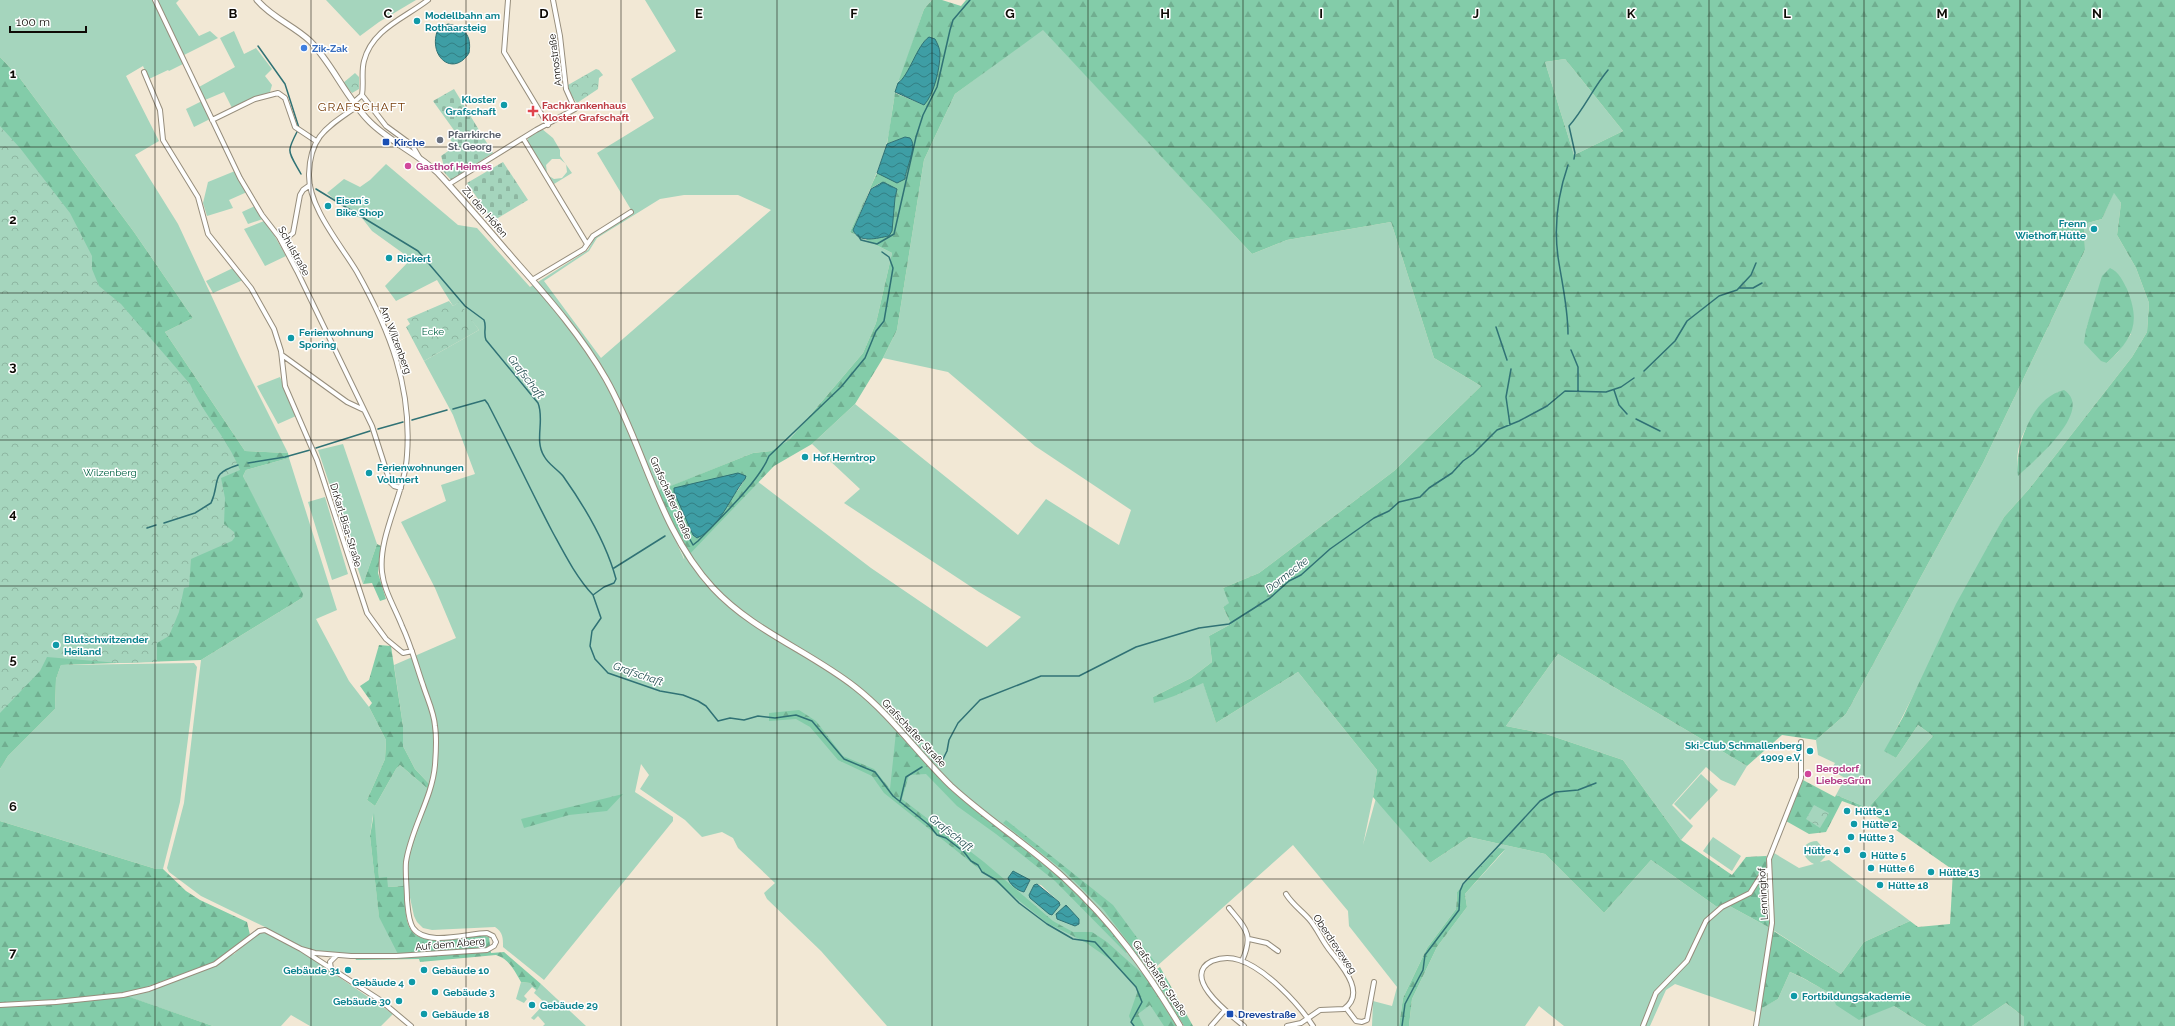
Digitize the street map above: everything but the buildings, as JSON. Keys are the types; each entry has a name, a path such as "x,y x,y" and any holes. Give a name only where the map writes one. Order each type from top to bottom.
{"street":[{"name":"Schulstraße","path":"155,0 240,178 262,215 282,242 364,410 375,434 390,482 394,486 401,488"},
{"name":"Zu den Höfen","path":"257,0 270,13 312,44 354,105 377,129 419,157 449,184 532,280 567,322 595,362 616,399 642,455"},
{"path":"419,157 412,145 386,126 362,94 364,62 375,39 388,27 428,0"},
{"path":"508,0 504,52 548,125"},
{"name":"Annostraße","path":"449,184 575,108 566,88 560,36 553,0"},
{"name":"Dr.Karl-Bisa-Straße","path":"144,72 160,110 163,140 198,197 208,234 260,302 274,329 282,355 285,386 314,452 363,602 371,620 387,641 404,653 412,651"},
{"path":"212,120 259,98 278,93 285,98 296,128 316,141"},
{"name":"Am Wilzenberg","path":"362,94 354,105 322,132 316,141 309,170 310,185 323,218 369,294 402,376 407,409 408,442 406,467 382,554 381,569 385,588 412,651 430,707"},
{"path":"523,138 587,244"},
{"path":"282,242 293,233 300,195 303,190 310,185"},
{"path":"532,280 584,248 593,236 631,212"},
{"path":"282,355 347,402 364,410"},
{"name":"Grafschafter Straße","path":"642,455 678,538 695,565 714,589 752,622 824,665 865,695 958,792 1060,874 1082,894 1120,936 1140,962 1180,1026"},
{"name":"Auf dem Aberg","path":"301,949 336,956 396,956 487,950 495,945 493,936 487,933 429,938 415,930 410,921 407,897 406,861 431,788 435,766 435,728 430,707"},
{"name":"Lenninghof","path":"1756,1026 1772,923 1769,869 1770,854 1801,778 1801,742"},
{"path":"1643,1026 1656,993 1687,961 1706,921 1722,907 1750,893 1762,874 1769,869"},
{"name":"Oberdreveweg","path":"1286,894 1310,920 1327,948 1347,972 1352,993 1351,1002 1346,1008"},
{"path":"1229,908 1246,928 1248,939 1242,961"},
{"path":"0,1005 69,1001 123,995 148,989 215,964 259,931 265,930 301,949 380,1000 411,1026"},
{"path":"1248,939 1267,943 1278,951"},
{"path":"331,969 330,962 336,956"},
{"path":"1244,1026 1207,992 1203,983 1203,970 1208,964 1218,959 1232,958 1242,961 1274,983 1308,1018 1313,1026"},
{"path":"1287,1026 1301,1023 1322,1009 1340,1011 1346,1008 1356,1021 1362,1022 1367,1020 1374,982"},
{"path":"1212,1026 1225,1010"}],"green space":[{"path":"0,0 179,0 176,3 199,36 210,31 218,38 180,57 183,64 169,71 168,70 149,79 143,66 126,76 159,141 135,155 178,224 240,357 288,453 245,451 165,332 193,318 134,232 19,77 0,57"},
{"path":"326,0 416,0 379,22 360,36"},
{"path":"645,0 932,0 924,9 900,80 902,81 899,82 896,90 886,146 870,190 850,232 892,253 876,323 863,353 789,440 771,451 753,453 654,493 684,559 757,481 871,568 987,647 1021,617 979,592 844,503 860,489 812,444 855,404 1018,535 1046,499 1119,545 1131,510 1035,446 948,372 883,358 897,330 924,160 955,94 1043,29 1252,254 1287,240 1391,222 1434,358 1481,386 1394,471 1259,573 1223,588 1230,603 1223,607 1231,624 1209,636 1212,662 1191,678 1153,697 1177,695 1203,682 1216,723 1298,672 1377,770 1363,845 1376,798 1430,863 1469,837 1545,854 1604,913 1651,860 1717,907 1724,903 1770,928 1766,856 1774,853 1799,868 1814,864 1806,858 1804,854 1804,847 1811,842 1817,841 1825,850 1825,857 1820,862 1829,860 1910,921 1864,942 1841,974 1773,930 1755,1012 1675,984 1666,990 1650,1026 1564,1026 1539,1006 1525,1026 1409,1026 1412,999 1437,947 1467,907 1465,894 1505,850 1457,892 1456,909 1427,948 1403,998 1399,1026 1372,1026 1373,1001 1392,1006 1397,987 1349,926 1348,911 1293,845 1147,975 1177,1026 887,1026 821,951 767,899 764,893 775,883 738,848 733,838 722,832 702,837 685,820 640,789 649,775 641,764 635,792 673,817 673,821 544,980 503,947 500,931 495,927 432,930 423,928 414,916 409,893 408,861 432,787 415,769 403,746 403,726 394,665 456,638 435,588 401,522 446,501 441,485 475,474 453,415 424,361 479,330 458,303 453,306 437,280 396,301 385,286 411,259 372,231 362,218 354,216 327,193 344,179 360,187 370,180 386,164 458,225 477,228 530,287 588,250 595,237 633,213 597,153 654,118 631,79 676,51","holes":["684,195 738,195 771,210 601,358 544,281 589,251 597,238 660,199","1034,885 1041,885 1059,902 1029,895"]},
{"path":"932,0 942,0 961,6 966,0 2175,0 2175,1026 2024,1026 2024,1017 2006,1003 1972,1026 1926,1026 1894,1006 1859,1020 1836,1005 1832,994 1790,972 1778,999 1755,1012 1772,930 1841,974 1864,942 1910,921 1918,927 1950,924 1953,870 1869,811 1842,801 1826,832 1809,834 1786,821 1803,780 1835,797 1836,795 1868,808 1933,736 1918,725 1896,758 1884,751 1903,717 1956,604 2004,517 2029,489 2132,357 2147,332 2149,303 2136,268 2117,235 2121,203 2114,193 2102,219 2084,224 2085,250 1983,463 1846,714 1816,740 1782,735 1747,766 1558,654 1506,726 1546,734 1623,760 1681,840 1732,875 1746,857 1766,856 1770,928 1724,903 1717,907 1651,860 1604,913 1545,854 1469,837 1430,863 1373,797 1377,770 1298,672 1216,723 1203,683 1177,695 1154,703 1153,697 1191,678 1212,662 1209,636 1231,624 1223,607 1229,603 1223,588 1259,573 1394,471 1481,386 1434,358 1391,222 1287,240 1252,254 1043,30 955,94 924,160 897,330 883,358 855,404 812,444 774,466 685,559 653,493 753,453 771,451 789,440 863,353 876,323 892,253 866,240 850,232 877,173 905,179 909,159 905,137 887,144 895,93 924,105 926,39 902,81 899,80 924,9","holes":["1565,59 1623,131 1574,155 1545,62","880,183 897,189 895,198 866,240 855,234 853,230 870,189","745,479 738,490 693,535 689,523"]},
{"path":"234,31 244,54 256,48 272,69 265,76 272,85 270,92 232,108 224,92 205,100 199,87 235,67 220,38"},
{"name":"Wilzenberg","path":"0,57 19,77 134,232 193,318 165,332 245,451 288,453 289,458 246,470 243,476 303,594 302,598 201,660 61,665 56,679 55,709 8,756 0,769"},
{"path":"1565,59 1623,131 1574,155 1545,62"},
{"path":"596,69 603,75 599,78 598,89 577,103 570,94 568,85"},
{"path":"355,73 359,77 359,89 352,93 343,83"},
{"path":"454,89 493,153 451,180 443,171 444,166 441,156 454,147 449,137 456,133 433,101"},
{"path":"202,101 210,119 194,127 186,109"},
{"name":"Wilzenberg","path":"0,126 20,148 70,213 92,256 92,269 99,286 121,304 190,384 195,395 229,448 240,470 221,478 225,498 224,524 234,532 235,537 232,541 191,559 189,587 184,588 179,612 169,636 157,643 157,662 119,663 47,657 40,671 0,713"},
{"path":"542,129 553,138 560,150 560,156 565,163 560,159 552,159 546,165 547,173 527,141 529,137"},
{"path":"503,162 528,200 493,221 467,183"},
{"path":"566,165 572,173 554,184 549,176 554,179 562,178 567,172"},
{"path":"235,171 247,192 229,200 233,208 207,216 203,203 208,182"},
{"path":"2114,192 2121,203 2117,235 2136,268 2149,303 2147,332 2132,357 2029,489 2004,517 1885,751 1896,758 1918,725 1933,736 1868,808 1836,795 1845,778 1831,770 1835,763 1818,755 1816,740 1846,714 1983,463 2085,250 2084,224 2102,219","holes":["2092,312 2131,334 2118,352 2107,363 2086,329","2058,392 2065,425 2042,453 2019,475 2017,463 2018,451 2026,428 2040,408"]},
{"path":"255,206 263,219 248,224 242,212"},
{"path":"264,221 286,256 265,266 244,229"},
{"path":"233,268 243,280 213,293 206,281"},
{"path":"2110,268 2118,274 2127,289 2131,301 2134,321 2132,330 2123,346 2107,363 2101,361 2084,343 2086,329 2102,276"},
{"name":"Ecke","path":"449,301 453,306 459,302 479,330 424,361 406,327 410,324 407,319"},
{"path":"280,377 296,416 278,424 257,386"},
{"path":"2064,390 2072,399 2072,410 2067,422 2059,435 2018,476 2019,451 2022,438 2034,413 2043,402"},
{"path":"343,444 377,544 363,584 318,450"},
{"path":"289,458 337,610 316,619 349,681 369,707 386,740 385,759 367,800 375,806 396,769 400,765 428,789 403,862 403,886 388,887 379,878 373,815 370,836 379,916 400,954 315,953 311,958 393,1014 381,1026 310,1026 291,1015 281,1026 213,1026 123,995 234,954 265,927 201,896 169,872 167,868 184,803 201,660 302,598 243,476 246,470"},
{"path":"325,497 348,574 332,580 308,502"},
{"path":"377,544 381,546 378,573 386,599 380,601 372,583 363,584"},
{"path":"379,645 391,646 403,726 403,746 415,769 432,787 408,861 409,893 405,893 407,922 411,930 425,939 444,940 482,935 489,937 491,953 504,952 541,984 537,990 530,983 521,982 508,962 496,955 420,962 419,959 356,960 355,958 400,958 379,917 370,836 374,813 379,878 387,877 388,887 403,886 403,862 428,789 400,765 396,769 375,806 367,800 385,759 386,740 369,707 372,703 360,686 369,680"},
{"path":"1558,654 1747,766 1735,786 1721,780 1706,767 1672,805 1693,826 1681,840 1623,760 1546,734 1506,726"},
{"path":"194,663 197,667 180,802 163,869 156,869 0,821 0,769 8,756 55,709 56,679 61,665"},
{"path":"799,710 816,721 843,756 874,769 890,789 896,732 954,793 1059,877 1101,918 1128,951 1126,953 1055,881 996,834 957,806 926,774 909,775 902,799 984,862 1053,921 1073,932 1092,932 1107,942 1146,977 1176,1026 1164,1026 1150,1005 1138,1014 1144,1026 1133,1026 1129,1016 1138,990 1115,963 1085,942 1047,923 884,793 872,776 838,760 810,727 796,719 769,721 769,713"},
{"path":"1701,774 1718,790 1690,820 1674,804"},
{"path":"623,794 607,811 569,815 524,828 521,819"},
{"path":"1814,805 1829,813 1820,828 1806,819"},
{"path":"1006,820 1113,905 1157,965 1150,971 1103,909 1064,871 1003,823"},
{"path":"0,821 156,869 163,869 186,891 200,900 247,922 250,935 223,959 124,995 213,1026 0,1026"},
{"path":"1713,837 1741,856 1732,871 1703,851"},
{"path":"1498,848 1505,849 1465,894 1467,907 1437,947 1412,999 1409,1026 1399,1026 1403,998 1427,948 1456,909 1457,892"},
{"path":"1160,967 1193,1026 1184,1026 1151,973"},
{"path":"1790,972 1833,994 1837,1005 1894,1006 1926,1026 1757,1026 1759,1009 1778,999"},
{"path":"521,982 530,983 537,989 541,984 586,1026 543,1026 545,1024 538,1016 534,1020 531,1018 545,1003 534,993 536,990 532,987 524,996 527,999 524,1003 516,999"},
{"path":"2006,1003 2024,1017 2024,1026 1972,1026"}],"water":[{"path":"448,24 458,27 466,33 469,41 469,53 463,60 456,64 449,64 443,60 436,48 438,29"},
{"path":"929,37 935,39 940,52 940,60 938,74 931,95 924,105 895,92 898,83 906,74 921,47"},
{"path":"905,137 910,138 913,146 905,179 897,183 877,173 887,144"},
{"path":"883,182 897,189 892,231 889,236 864,239 859,237 853,230 871,189"},
{"path":"738,473 746,476 745,479 718,520 705,533 697,538 693,535 674,492 674,488"},
{"path":"1013,871 1030,880 1024,892 1014,887 1010,883 1008,878"},
{"path":"1037,884 1059,902 1060,905 1052,915 1030,898 1029,895 1034,885"},
{"path":"1066,905 1079,919 1079,924 1075,926 1057,919 1056,914"}],"waterway":[{"path":"858,235 861,240 877,244 894,234 916,137 923,115 937,87 953,20 970,0"},
{"name":"Grafschaft","path":"258,46 285,84 299,128 290,147 290,151 301,174"},
{"path":"1574,159 1575,153 1569,126 1608,70"},
{"path":"1568,165 1559,199 1556,234 1567,315 1568,334"},
{"name":"Grafschaft","path":"316,189 418,251 465,306 484,320 486,340 538,403 540,410 541,450 548,462 563,476 587,512 601,538 616,579 614,583 604,587 593,595 601,618 592,631 590,646 595,659 608,673 660,691 683,695 698,701 706,706 718,721 730,718 744,720 758,716 775,718 796,715 812,721 844,759 875,772 893,796 929,825 937,835 946,838 964,852 971,861 978,865 982,872 996,880 1019,903 1047,924 1073,939 1095,942 1136,987 1142,1002 1131,1022 1134,1026"},
{"path":"680,527 683,527 693,545 698,541 727,512 747,489 764,466 769,456 841,387 865,358 876,331 884,321 893,268 889,257 882,252"},
{"name":"Dormecke","path":"1644,371 1675,341 1687,321 1719,296 1737,290 1751,275 1756,263"},
{"path":"1739,288 1753,288 1762,283"},
{"path":"1496,327 1507,360"},
{"path":"1571,350 1578,367 1578,391"},
{"path":"1510,425 1506,397 1511,369"},
{"name":"Dormecke","path":"943,759 947,751 949,740 958,723 980,700 1041,676 1079,676 1136,647 1199,628 1229,624 1270,598 1289,581 1301,575 1330,549 1374,518 1389,511 1399,502 1420,497 1429,488 1452,473 1497,430 1519,421 1547,406 1565,391 1606,392 1621,387 1634,378"},
{"path":"1614,390 1619,405 1627,414"},
{"path":"453,409 485,400 561,548 576,573 593,595"},
{"path":"412,420 447,410"},
{"path":"1636,419 1660,431"},
{"path":"378,429 403,422"},
{"path":"316,448 370,431"},
{"path":"248,463 285,457 310,450"},
{"path":"164,523 195,513 211,503 219,475 229,468 238,465"},
{"path":"147,528 156,525"},
{"path":"614,568 665,536"},
{"name":"Dormecke","path":"900,802 906,777 922,767"},
{"path":"1402,1026 1405,1004 1423,970 1425,955 1459,910 1460,891 1463,884 1540,801 1556,792 1578,790 1596,783"}],"place":[{"name":"Modellbahn am Rothaarsteig","path":"417,21"},
{"name":"Zik-Zak","path":"304,48"},
{"name":"Kloster Grafschaft","path":"504,105"},
{"name":"Fachkrankenhaus Kloster Grafschaft","path":"533,111"},
{"name":"Pfarrkirche St. Georg","path":"440,140"},
{"name":"Kirche","path":"386,142"},
{"name":"Gasthof Heimes","path":"408,166"},
{"name":"Eisen´s Bike Shop","path":"328,206"},
{"name":"Frenn Wiethoff Hütte","path":"2094,229"},
{"name":"Rickert","path":"389,258"},
{"name":"Ferienwohnung Sporing","path":"291,338"},
{"name":"Hof Herntrop","path":"805,457"},
{"name":"Ferienwohnungen Vollmert","path":"369,473"},
{"name":"Blutschwitzender Heiland","path":"56,645"},
{"name":"Ski-Club Schmallenberg 1909 e.V.","path":"1810,751"},
{"name":"Bergdorf LiebesGrün","path":"1808,774"},
{"name":"Hütte 1","path":"1847,811"},
{"name":"Hütte 2","path":"1854,824"},
{"name":"Hütte 3","path":"1851,837"},
{"name":"Hütte 4","path":"1847,850"},
{"name":"Hütte 5","path":"1863,855"},
{"name":"Hütte 6","path":"1871,868"},
{"name":"Hütte 13","path":"1931,872"},
{"name":"Hütte 18","path":"1880,885"},
{"name":"Gebäude 31","path":"348,970"},
{"name":"Gebäude 10","path":"424,970"},
{"name":"Gebäude 4","path":"412,982"},
{"name":"Gebäude 3","path":"435,992"},
{"name":"Fortbildungsakademie","path":"1794,996"},
{"name":"Gebäude 30","path":"399,1001"},
{"name":"Gebäude 29","path":"532,1005"},
{"name":"Gebäude 18","path":"424,1014"},
{"name":"Drevestraße","path":"1230,1014"}],"district":[{"name":"GRAFSCHAFT","path":"362,107"}]}
